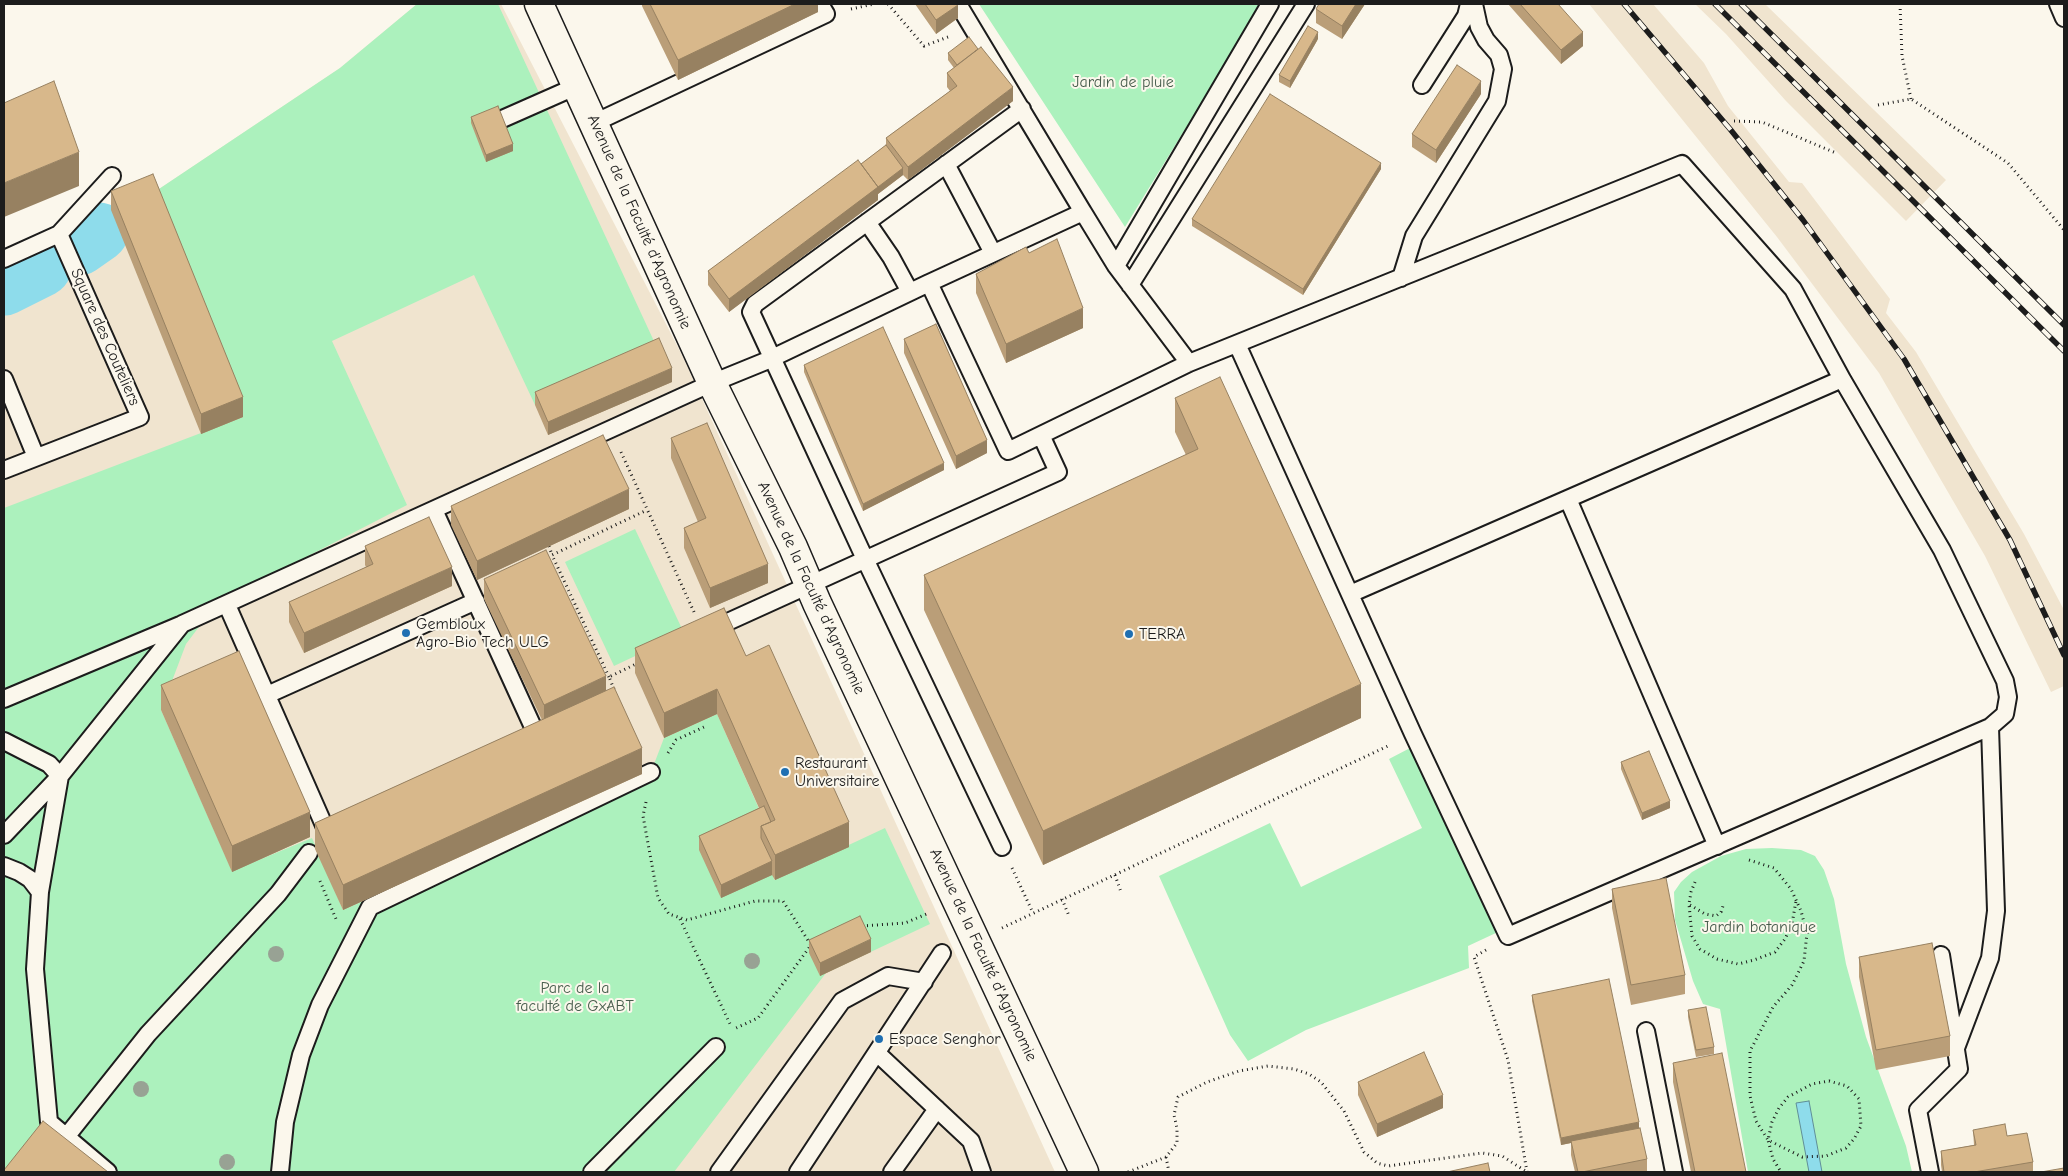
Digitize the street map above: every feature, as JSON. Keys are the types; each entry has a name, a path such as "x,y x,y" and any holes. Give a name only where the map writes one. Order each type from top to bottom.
{"street":[{"name":"Avenue de la Faculté d'Agronomie","path":"540,4 712,383 793,547 1084,1172"}],"lane":[{"path":"594,123 826,14 820,4"},
{"path":"958,4 1116,266 1189,363"},
{"path":"1116,266 1270,4"},
{"path":"1130,286 1306,4"},
{"path":"1422,85 1466,16 1469,4"},
{"path":"1401,278 1414,236 1498,101 1503,69 1499,56 1486,40 1479,27 1474,4"},
{"path":"2058,4 2064,18"},
{"path":"500,120 577,86"},
{"path":"1002,847 750,312 755,304 1022,109"},
{"path":"946,164 993,253"},
{"path":"929,283 1008,452 1189,363 1682,164 1793,289 1842,379 1942,550 2005,682 2008,697 2005,714 1990,727 1508,936 1413,734 1237,344"},
{"path":"4,258 59,234 112,176"},
{"path":"4,699 227,605 712,383 772,358 1083,212"},
{"path":"867,222 891,257 910,292"},
{"name":"Square des Couteliers","path":"4,470 140,417 59,234"},
{"path":"4,379 36,457"},
{"path":"1350,594 1842,379"},
{"path":"703,633 1058,472 1042,435"},
{"path":"1568,498 1716,846"},
{"path":"434,510 538,738 520,746"},
{"path":"267,695 476,601"},
{"path":"227,605 327,832 354,820"},
{"path":"4,835 60,776 182,624"},
{"path":"1956,1048 1990,958 1996,911 1990,727"},
{"path":"4,741 49,764 60,776"},
{"path":"280,1172 286,1122 301,1055 320,1005 370,907 652,772"},
{"path":"38,1137 49,1122 35,969 40,892 60,776"},
{"path":"66,1137 148,1034 278,894 309,854"},
{"path":"4,866 30,879 40,892"},
{"path":"798,1172 942,953"},
{"path":"1930,1172 1918,1110 1959,1069 1940,955"},
{"path":"719,1172 842,1001 888,976 924,982"},
{"path":"1646,1032 1674,1172"},
{"path":"592,1172 716,1047"},
{"path":"877,1053 971,1141 982,1172"},
{"path":"892,1172 937,1109"},
{"path":"49,1122 108,1172"}],"path":[{"path":"888,4 924,46 973,28"},
{"path":"1900,4 1902,56 1911,99"},
{"path":"1878,105 1911,99 2008,163 2064,230"},
{"path":"1734,121 1762,122 1836,153"},
{"path":"611,429 703,633"},
{"path":"552,555 647,510"},
{"path":"549,546 615,692"},
{"path":"608,677 643,661"},
{"path":"704,727 676,740 664,762 652,772 643,816 658,898 669,914 687,920 755,901 783,901 811,946"},
{"path":"976,940 1413,734"},
{"path":"1002,847 1033,913"},
{"path":"309,854 348,949"},
{"path":"1744,860 1754,861 1774,868 1791,888 1801,911 1806,934 1804,961 1792,986 1773,1007 1750,1051 1748,1074 1750,1096 1756,1121 1768,1140 1773,1158 1781,1172"},
{"path":"1115,875 1121,892"},
{"path":"1698,877 1691,892 1689,904 1692,936 1700,949 1717,959 1738,964 1775,952 1785,940 1792,924 1796,901"},
{"path":"1062,900 1069,916"},
{"path":"1689,904 1705,914 1716,916 1721,912 1723,906"},
{"path":"853,926 905,923 935,911"},
{"path":"680,918 732,1029 758,1018 811,946 819,942"},
{"path":"1128,1172 1166,1157 1176,1143 1177,1128 1174,1115 1178,1097 1206,1082 1268,1066 1294,1069 1309,1074 1321,1082 1344,1111 1364,1152 1377,1164 1388,1166 1482,1153 1502,1156 1527,1172 1508,1060 1474,957 1508,936"},
{"path":"1829,1081 1847,1086 1859,1099 1861,1126 1854,1139 1846,1148 1826,1156 1802,1158 1768,1140 1772,1122 1779,1108 1788,1097 1812,1084 1829,1081"},
{"path":"1166,1157 1169,1172"}],"shaded area":[{"name":"Gembloux Agro-Bio Tech ULG","path":"417,4 501,4 682,355 1055,1172 4,1172 4,296 41,277 153,193 340,68"},
{"path":"1589,4 1653,4 1704,63 1728,106 1789,182 1802,183 1890,299 1886,313 1916,352 2024,534 2064,610 2064,686 2051,692 1985,556 1879,373 1777,237"},
{"path":"1695,4 1765,4 1946,180 1906,221 1786,101 1726,34"}],"green space":[{"name":"Parc de la faculté de GxABT","path":"417,4 498,4 659,352 535,405 474,275 332,341 407,505 217,603 186,644 161,710 232,871 312,838 343,910 651,772 664,738 717,714 764,820 774,880 885,828 930,924 826,973 674,1172 4,1172 4,508 243,417 153,193 340,68"},
{"name":"Jardin de pluie","path":"979,4 1262,4 1125,227"},
{"path":"635,529 684,633 614,666 565,562"},
{"path":"1412,747 1498,932 1468,946 1469,968 1306,1030 1248,1061 1230,1035 1159,876 1270,823 1301,887 1422,828 1389,759"},
{"name":"Jardin botanique","path":"1746,849 1801,850 1815,856 1824,870 1834,899 1846,964 1866,1037 1906,1146 1912,1172 1748,1172 1720,1009 1703,1004 1693,981 1675,920 1674,892 1692,872 1721,856"}],"water":[{"path":"1809,1101 1822,1172 1809,1172 1796,1103"}],"building":[{"path":"650,4 795,4 678,60"},
{"path":"925,4 957,4 958,5 936,20"},
{"path":"1319,4 1356,4 1342,26 1316,9"},
{"path":"1520,4 1558,4 1583,32 1561,50"},
{"path":"1308,26 1318,32 1290,81 1279,75"},
{"path":"969,37 978,49 957,65 948,53"},
{"path":"981,47 1013,87 908,167 886,138 957,86 947,73"},
{"path":"1457,65 1481,81 1436,150 1412,134"},
{"path":"54,81 79,152 4,183 4,103"},
{"path":"1270,94 1381,163 1303,289 1192,219"},
{"path":"498,106 513,144 486,155 471,117"},
{"path":"886,145 903,168 878,187 861,164"},
{"path":"858,160 878,187 729,299 708,271"},
{"path":"153,174 243,397 201,414 111,191"},
{"path":"1057,239 1083,308 1006,344 976,274 1026,247 1029,253"},
{"path":"936,324 987,440 956,456 904,339"},
{"path":"883,327 944,463 863,504 804,365"},
{"path":"659,338 672,368 548,422 535,392"},
{"name":"TERRA","path":"1220,377 1361,684 1043,831 924,575 1198,449 1175,398"},
{"path":"707,423 768,564 710,588 684,528 706,518 671,438"},
{"path":"603,435 629,489 477,561 451,506"},
{"path":"429,517 452,567 304,633 289,602 373,564 365,546"},
{"path":"546,550 606,676 544,705 484,579"},
{"path":"724,608 746,656 769,645 849,822 775,855 761,826 775,820 717,689 664,713 635,648"},
{"path":"239,651 310,812 232,846 161,685"},
{"path":"614,687 642,748 343,885 315,823"},
{"path":"1649,751 1670,801 1642,813 1621,762"},
{"path":"764,806 771,822 761,826 761,838 772,861 721,885 699,836"},
{"path":"1666,878 1685,975 1631,985 1612,889"},
{"path":"860,916 871,939 820,963 809,940"},
{"path":"1932,943 1950,1036 1876,1050 1859,957"},
{"path":"1609,979 1639,1122 1561,1138 1532,995"},
{"path":"1706,1007 1714,1047 1696,1050 1688,1010"},
{"path":"1424,1052 1443,1095 1377,1124 1358,1082"},
{"path":"1722,1053 1746,1172 1695,1172 1673,1063"},
{"path":"43,1121 108,1172 4,1172"},
{"path":"2005,1124 2007,1136 2027,1133 2033,1162 1974,1172 1944,1172 1941,1151 1976,1145 1973,1130"},
{"path":"1640,1128 1647,1159 1578,1172 1571,1141"},
{"path":"1488,1163 1490,1172 1447,1172"},
{"path":"2064,1168 2064,1172 2041,1172"}],"waterway":[{"path":"79,246 99,232"},
{"path":"4,286 42,267"}],"railway":[{"path":"1624,4 1730,129 1803,220 1904,359 2010,540 2064,655"},
{"path":"1715,4 2064,351"},
{"path":"1741,4 2064,325"}],"place":[{"name":"Gembloux Agro-Bio Tech ULG","path":"406,633"},
{"name":"TERRA","path":"1129,634"},
{"name":"Restaurant Universitaire","path":"785,772"},
{"name":"Espace Senghor","path":"879,1039"}]}
